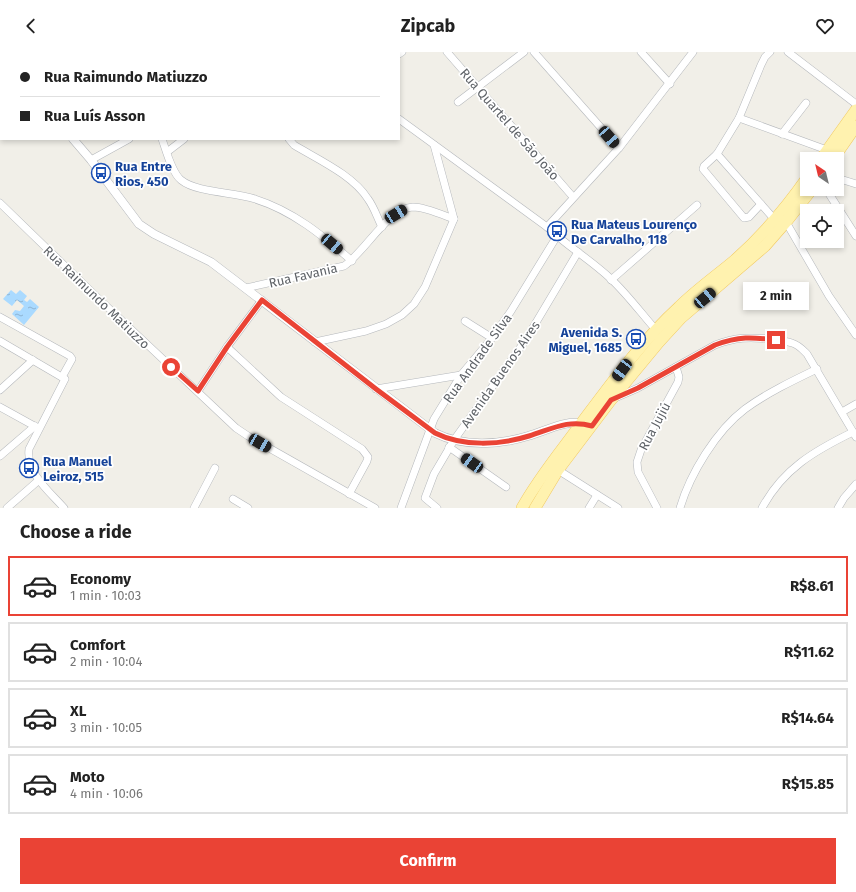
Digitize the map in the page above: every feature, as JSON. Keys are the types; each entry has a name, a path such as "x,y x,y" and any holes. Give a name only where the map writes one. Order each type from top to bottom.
{"main road":[{"path":"830,152 856,110"},
{"path":"831,152 856,126"},
{"path":"535,508 587,424 631,358 678,307 735,260 775,220 800,187"},
{"path":"522,508 542,474 611,400 649,353 681,318 765,246 806,196"}],"street":[{"name":"Rua Quartel de São João","path":"447,52 573,197"},
{"path":"458,102 524,52"},
{"path":"534,52 619,148"},
{"path":"640,52 670,84"},
{"path":"547,227 619,148 694,52"},
{"path":"761,204 749,217 742,217 703,171 704,166 717,154 739,118 761,65 765,57 770,52"},
{"path":"788,52 856,104"},
{"path":"782,134 806,103"},
{"path":"739,118 782,134 819,152"},
{"path":"400,120 571,246 611,280 656,330"},
{"path":"74,140 91,160 139,224 154,234 211,262 376,389 449,442 506,487"},
{"path":"91,160 127,140"},
{"path":"162,140 174,170 182,180 188,184 199,188 255,198 283,210 310,226 352,261"},
{"path":"167,152 183,140"},
{"path":"290,140 294,145 336,170 354,183 368,198 382,226"},
{"path":"315,342 366,331 386,324 402,315 414,304 425,287 454,219 434,145"},
{"path":"717,154 775,220"},
{"path":"844,180 856,184"},
{"path":"830,196 856,236"},
{"name":"Rua Raimundo Matiuzzo","path":"0,203 101,301 236,428 375,508"},
{"path":"611,280 697,205"},
{"name":"Rua Favania","path":"246,288 344,266 352,261 382,226 404,209 411,207 418,208 454,219"},
{"path":"786,222 829,296 856,335"},
{"name":"Rua Andrade Silva","path":"401,508 444,400 461,375 492,338 560,238"},
{"name":"Avenida Buenos Aires","path":"436,508 424,498 449,442 525,341 578,252"},
{"path":"198,391 227,347 262,300"},
{"path":"0,317 70,356 72,359 62,377"},
{"path":"465,321 492,338"},
{"path":"611,400 638,388 715,345 728,340 741,337 755,338 793,343 800,347 807,354 817,369 854,435 817,451 790,470 780,480 762,508"},
{"path":"0,342 65,379 37,428 29,449 28,457 30,466 39,480 64,508"},
{"path":"227,347 281,397 362,448 368,457 367,461 349,494"},
{"path":"0,390 33,360"},
{"name":"Rua Jujiú","path":"657,508 638,472 637,462 641,450 678,382 679,377 676,367"},
{"path":"680,508 698,466 711,446 728,426 743,411 766,395 817,369"},
{"path":"376,389 461,375"},
{"path":"842,412 856,404"},
{"path":"0,406 37,428"},
{"path":"449,442 510,440 572,423 587,424"},
{"path":"0,456 37,428"},
{"path":"194,508 215,468"},
{"path":"558,470 618,508"},
{"path":"7,508 39,480"},
{"path":"838,508 856,484"},
{"path":"589,508 597,495"},
{"path":"233,499 246,508"}],"water":[{"path":"11,290 16,294 20,290 27,296 24,300 27,302 30,299 39,307 24,325 12,314 15,310 20,311 24,306 17,300 12,306 3,299"}],"place":[{"name":"Rua Entre Rios, 450","path":"101,173"},
{"name":"Rua Mateus Lourenço De Carvalho, 118","path":"557,231"},
{"name":"Avenida S. Miguel, 1685","path":"636,339"},
{"name":"Rua Manuel Leiroz, 515","path":"29,468"}],"route":[{"path":"171,367 198,391 227,347 262,300 435,433 454,440 493,442 528,436 572,423 582,423 592,426 611,400 638,388 715,345 741,337 776,340"}]}
